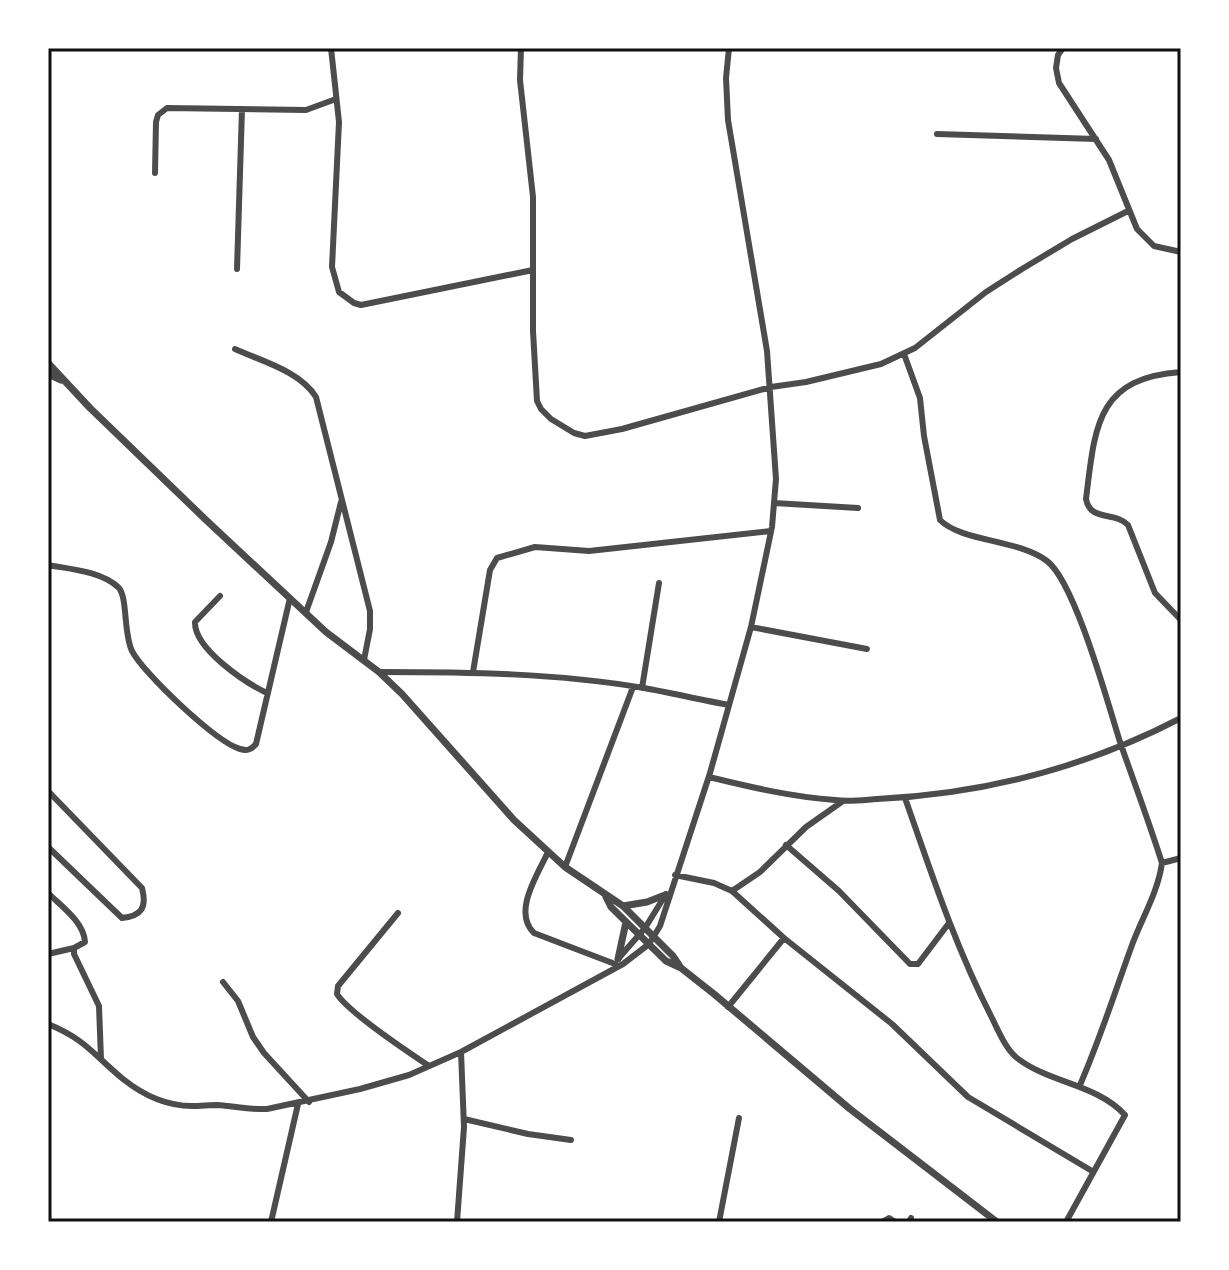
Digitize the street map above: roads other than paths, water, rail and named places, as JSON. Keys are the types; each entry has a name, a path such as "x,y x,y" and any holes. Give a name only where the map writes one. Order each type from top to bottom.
{"street":[{"path":"331,48 339,122 332,267 335,283 346,298 361,305 533,270"},
{"path":"521,48 520,80 533,197 533,331 537,401 551,419 585,436 622,429 771,387 867,368 904,354 986,292 1072,239 1128,211"},
{"path":"48,1024 73,1034 140,1091 175,1104 253,1110 298,1104 396,1078 461,1052 610,972 652,941 709,777 751,627 774,503 776,479 771,387 761,307 728,120 726,78 729,48"},
{"path":"1063,48 1058,55 1056,68 1059,83 1109,160 1128,211 1144,238 1154,246 1181,252"},
{"path":"155,173 156,122 162,110 306,110 336,99"},
{"path":"237,269 242,109"},
{"path":"937,134 1096,139"},
{"path":"235,349 310,387 319,406 370,611 364,660"},
{"path":"904,354 920,398 940,520 946,527 1021,547 1047,561 1059,574 1085,636 1162,863 1158,885 1133,942 1097,1047 1080,1085"},
{"path":"48,363 63,381 290,598 379,672 423,716 514,820 565,867 623,906 642,932"},
{"path":"1181,372 1142,378 1116,394 1097,429 1086,499 1089,508 1096,514 1120,519 1128,525 1155,593 1181,620"},
{"path":"48,374 63,381"},
{"path":"306,612 331,542 341,499"},
{"path":"774,503 858,508"},
{"path":"473,672 483,603 495,559 535,547 589,551 771,531"},
{"path":"48,565 81,571 118,586 125,599 124,625 139,662 168,694 237,749 252,749 256,744 290,598"},
{"path":"642,688 659,583"},
{"path":"220,596 195,622 196,631 226,668 267,693"},
{"path":"751,627 867,649"},
{"path":"379,672 473,672 633,687 729,705"},
{"path":"565,867 633,687"},
{"path":"709,777 754,788 843,801 905,798 985,787 1034,776 1181,718"},
{"path":"48,791 142,888 144,909 137,916 122,918 48,847"},
{"path":"905,798 973,982 1010,1051 1029,1066 1080,1085 1125,1115 1066,1222"},
{"path":"732,891 760,872 786,845 843,801"},
{"path":"786,845 839,891 910,964 918,964 949,923"},
{"path":"548,852 525,905 529,928 534,933 616,962"},
{"path":"1162,863 1181,858"},
{"path":"675,875 714,883 732,891 784,938 892,1024 968,1097 1092,1171"},
{"path":"623,906 647,902 668,892"},
{"path":"610,972 642,932 668,892"},
{"path":"48,893 82,930 85,942 48,954"},
{"path":"606,896 611,907 626,922 677,960 681,968 850,1109 997,1222"},
{"path":"398,913 338,986 337,994 400,1047 429,1066"},
{"path":"616,962 626,922"},
{"path":"728,1007 784,938"},
{"path":"74,948 75,960 99,1006 101,1059"},
{"path":"223,982 238,1001 259,1045 309,1102"},
{"path":"457,1222 464,1119 461,1052"},
{"path":"271,1222 298,1104"},
{"path":"719,1222 739,1118"},
{"path":"464,1119 571,1140"},
{"path":"882,1222 889,1218 895,1222"}]}
